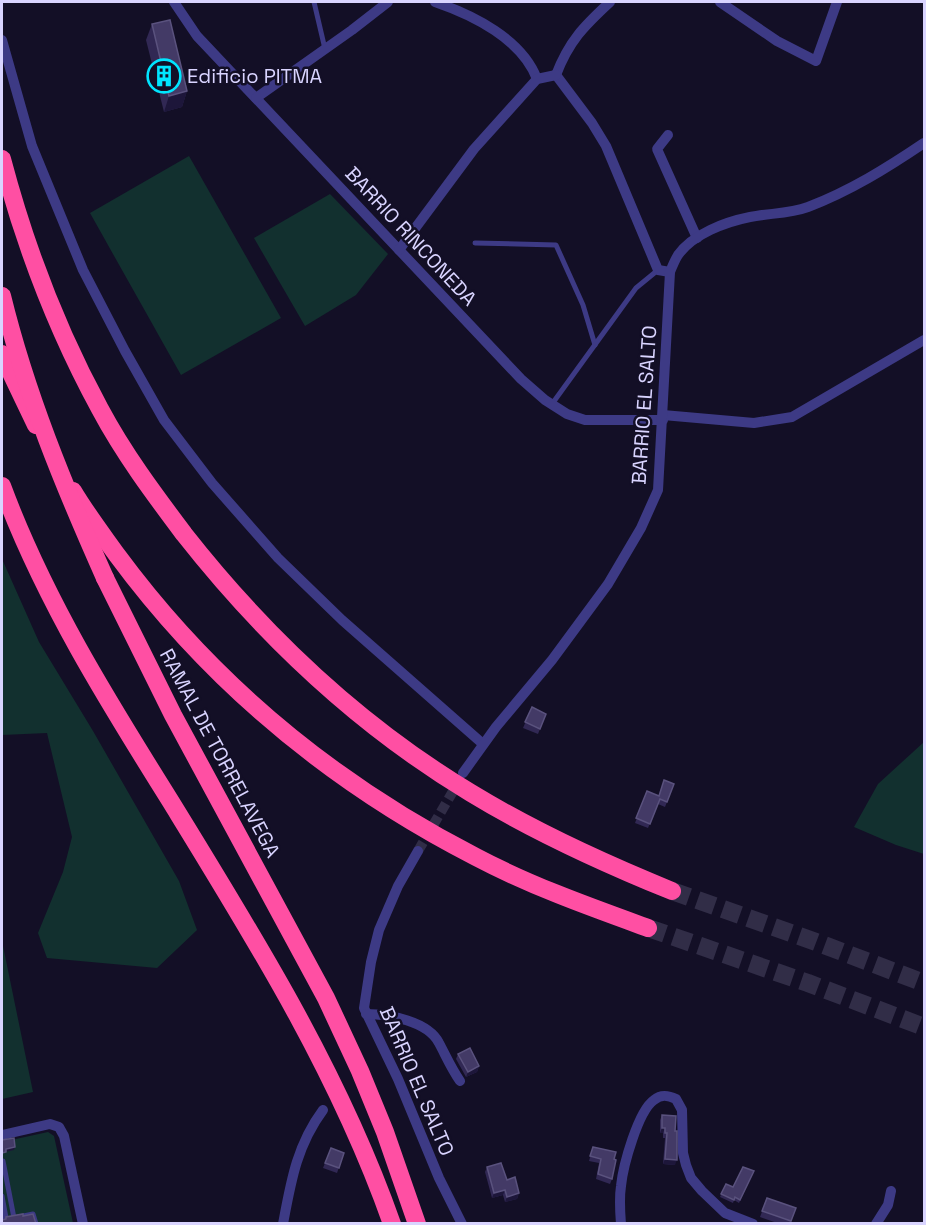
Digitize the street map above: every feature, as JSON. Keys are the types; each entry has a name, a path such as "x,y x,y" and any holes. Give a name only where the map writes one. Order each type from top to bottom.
{"highway":[{"path":"2,159 37,272 64,336 100,409 138,472 169,514 242,604 272,637 340,699 392,740 471,793 556,840 672,891"},
{"name":"RAMAL DE TORRELAVEGA","path":"2,296 20,364 46,439 105,578 173,715 307,960 335,1017 385,1132 417,1224"},
{"path":"2,354 45,444 98,528 161,611 211,665 270,721 344,779 448,843 525,880 648,928"},
{"path":"2,486 33,563 83,660 225,890 299,1016 356,1133 392,1224"}],"street":[{"name":"BARRIO RINCONEDA","path":"174,2 197,36 521,379 567,414 585,420 663,418 754,423 792,417 924,340"},
{"path":"256,98 388,2"},
{"path":"435,2 455,9 484,24 509,41 533,68 537,79"},
{"path":"556,75 564,53 585,25 610,2"},
{"path":"720,2 777,41 816,61 837,2"},
{"path":"2,40 32,146 83,270 124,351 164,420 212,483 278,558 342,620 483,744"},
{"path":"399,250 474,149 537,79 556,75"},
{"path":"556,75 606,146 664,271 697,238 718,227 749,217 786,214 833,197 880,173 924,143"},
{"path":"668,135 657,149 697,238"},
{"name":"BARRIO EL SALTO","path":"463,773 483,744 552,660 601,594 641,528 658,490 663,418 664,271"},
{"name":"BARRIO EL SALTO","path":"418,851 398,886 379,930 364,998 366,1014 398,1079 439,1178 462,1224"},
{"path":"366,1014 398,1017 429,1032 438,1041 460,1081"},
{"path":"621,1224 621,1184 638,1127 644,1111 652,1101 659,1096 667,1095 676,1098 682,1110 683,1153 691,1178 725,1213 753,1224"},
{"path":"283,1224 293,1169 312,1126 323,1110"},
{"path":"2,1135 50,1124 61,1129 83,1224"},
{"path":"876,1224 888,1205 891,1191"}],"lane":[{"path":"314,2 325,50"},
{"path":"475,243 556,245 583,305 595,345"},
{"path":"552,404 636,288 664,271"},
{"path":"3,1161 14,1218 33,1214 36,1224"},
{"path":"2,1196 6,1218 2,1220"}],"green space":[{"path":"189,156 281,318 181,375 90,213"},
{"path":"330,194 388,254 356,295 305,326 254,238"},
{"path":"2,559 39,642 179,881 197,930 157,968 47,958 38,933 63,872 72,837 47,733 2,735"},
{"path":"924,742 924,854 854,827 878,784"},
{"path":"2,941 33,1092 2,1099"},
{"path":"48,1132 54,1136 73,1223 2,1223 2,1142"}],"building":[{"path":"170,20 187,91 169,96 152,24"},
{"path":"532,707 546,714 540,729 525,722"},
{"path":"664,780 674,784 667,802 660,799 650,824 636,818 647,791 659,796"},
{"path":"470,1048 479,1066 468,1072 458,1054"},
{"path":"662,1115 676,1116 677,1160 665,1159 667,1133 665,1133 665,1128 662,1128"},
{"path":"14,1138 15,1147 6,1149 6,1152 2,1153 2,1140"},
{"path":"593,1147 616,1152 612,1179 598,1174 601,1159 590,1156"},
{"path":"331,1148 344,1153 339,1168 325,1163"},
{"path":"501,1163 507,1180 515,1177 519,1193 507,1197 505,1190 494,1193 487,1167"},
{"path":"743,1167 754,1171 740,1200 735,1197 734,1200 721,1194 726,1184 733,1187"},
{"path":"767,1198 796,1208 791,1221 762,1211"},
{"path":"23,1214 23,1216 33,1214 36,1224 2,1224 2,1220 6,1217"}],"tunnel":[{"path":"418,851 459,781"},
{"path":"672,891 924,983"},
{"path":"648,928 808,983 924,1027"}],"place":[{"name":"Edificio PITMA","path":"164,76"}]}
